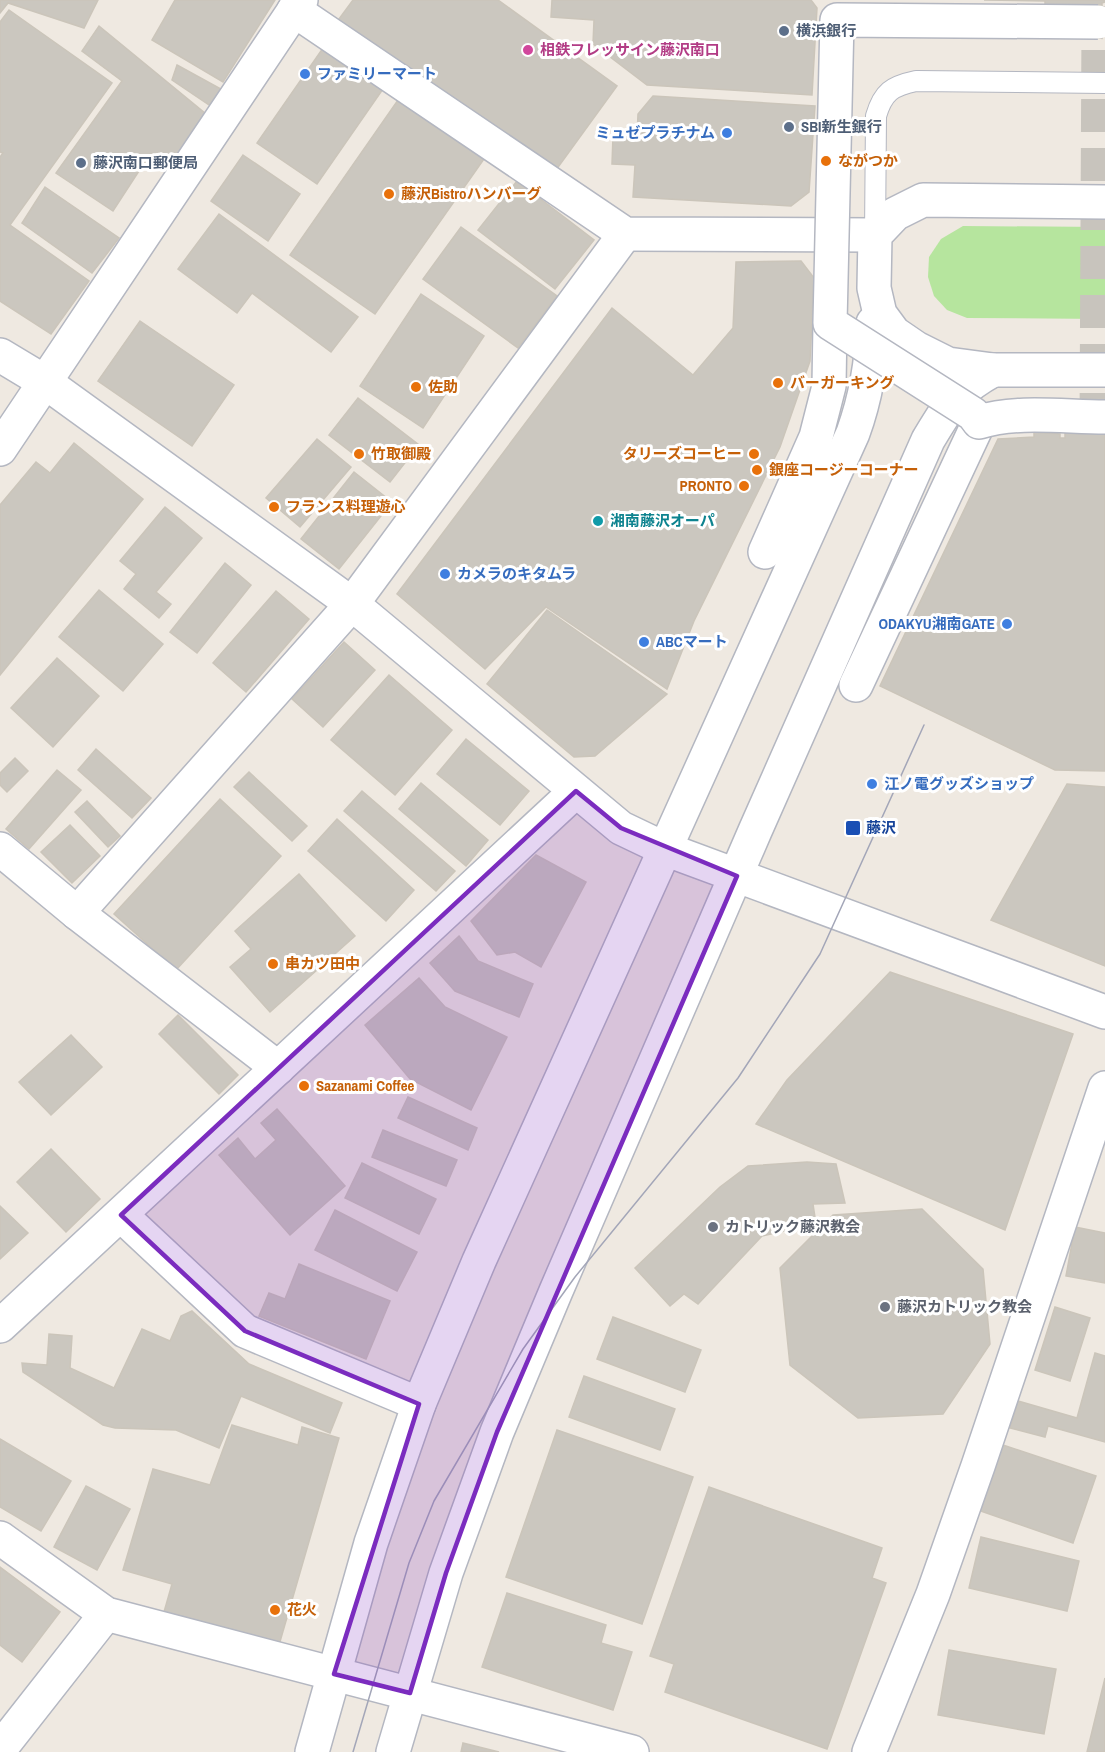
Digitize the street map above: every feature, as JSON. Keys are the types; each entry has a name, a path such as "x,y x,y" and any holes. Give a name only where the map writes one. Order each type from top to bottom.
{"street":[{"path":"0,449 297,5 625,234 875,235"},
{"path":"765,552 816,437 829,386 837,20 1098,22"},
{"path":"312,1752 371,1543 419,1404 479,1261 853,433 862,407 872,359 875,235 895,214 923,200 1105,202"},
{"path":"77,913 352,604 625,234"},
{"path":"874,288 880,314 894,333 916,348 948,364 994,417 1105,417"},
{"path":"830,323 978,399 1105,370"},
{"path":"0,355 45,382 352,604 621,828 665,849 1105,1012"},
{"path":"393,1752 446,1573 497,1432 556,1291 928,440 952,400 970,382 978,399 929,558 856,685"},
{"path":"0,1326 576,791"},
{"path":"0,849 77,913 278,1068"},
{"path":"869,1752 933,1594 1105,1088"},
{"path":"121,1215 245,1331 419,1404"},
{"path":"0,1538 106,1614 632,1752"},
{"path":"0,1749 106,1614"}],"lane":[{"path":"875,235 876,117 880,102 889,91 902,84 916,81 1105,83"}],"highlighted area":[{"path":"576,791 621,828 737,876 497,1432 446,1573 410,1693 334,1674 419,1404 245,1331 121,1215"}],"green space":[{"path":"963,226 1105,227 1105,319 967,318 947,310 934,296 928,277 929,257 941,239"}],"building":[{"path":"0,0 98,0 84,28 8,3 0,13"},
{"path":"175,0 275,0 223,82 152,40"},
{"path":"353,0 498,0 617,86 556,170 336,23"},
{"path":"552,0 811,0 817,8 812,95 647,85 593,44 594,20 551,17"},
{"path":"984,0 1105,0 1105,2 1102,3 1102,11 1045,11 1045,1"},
{"path":"9,10 112,83 10,225 89,281 51,334 0,301 0,157 3,153 0,152 0,22"},
{"path":"99,26 206,114 174,168 150,154 113,211 56,173 122,81 82,51"},
{"path":"323,48 383,89 317,184 257,143"},
{"path":"177,65 221,89 212,107 172,80"},
{"path":"653,96 815,106 809,192 791,206 633,197 635,165 612,164 613,136 637,137 638,114"},
{"path":"398,100 484,159 375,314 290,255"},
{"path":"243,155 300,194 268,241 211,201"},
{"path":"517,181 594,240 555,289 478,230"},
{"path":"45,187 119,238 92,273 22,223"},
{"path":"219,214 358,317 331,352 252,293 237,313 178,269"},
{"path":"461,227 557,296 518,348 423,279"},
{"name":"湘南藤沢オーパ","path":"801,261 814,278 810,361 780,447 694,621 667,689 546,607 485,669 397,594 612,308 693,375 733,328 736,262"},
{"path":"421,294 484,336 423,428 360,386"},
{"path":"140,321 234,385 192,446 98,381"},
{"path":"358,398 419,445 390,482 329,435"},
{"name":"ODAKYU湘南GATE","path":"1065,426 1105,426 1105,771 1055,770 880,686 998,439 1034,437 1034,432 1060,434 1060,438 1065,438"},
{"path":"317,439 351,467 300,527 266,498"},
{"path":"74,443 143,499 0,675 0,505 36,462 50,473"},
{"path":"354,472 392,502 339,569 301,539"},
{"path":"165,507 202,538 156,592 171,604 159,618 124,589 136,574 120,561"},
{"path":"225,563 251,585 197,653 170,632"},
{"path":"99,590 163,644 123,691 59,637"},
{"path":"276,591 309,619 246,692 213,663"},
{"path":"547,610 667,694 595,756 574,757 487,684"},
{"path":"344,642 375,670 323,727 292,699"},
{"path":"57,658 99,696 53,747 11,708"},
{"path":"389,675 452,730 395,795 331,740"},
{"path":"466,739 529,791 500,825 437,774"},
{"path":"96,749 151,798 132,818 78,770"},
{"path":"15,758 28,771 7,792 0,785 0,773"},
{"path":"57,770 81,790 29,849 6,829"},
{"path":"249,772 307,826 292,841 234,787"},
{"path":"421,783 488,840 466,866 399,809"},
{"path":"1067,784 1105,787 1105,966 991,920"},
{"path":"362,791 455,871 436,891 344,811"},
{"path":"220,799 281,856 176,970 114,914"},
{"path":"87,801 120,836 108,847 75,812"},
{"path":"337,819 414,890 386,921 308,851"},
{"path":"70,825 100,856 72,883 41,852"},
{"path":"536,855 586,882 541,967 515,952 497,955 471,921"},
{"path":"299,874 355,936 270,1012 230,967 251,949 235,931"},
{"path":"459,936 478,961 533,984 519,1017 455,991 430,963"},
{"path":"890,972 1073,1034 1005,1230 756,1124 787,1080"},
{"path":"419,978 445,1007 507,1037 471,1110 410,1079 365,1025"},
{"path":"178,1015 238,1075 219,1094 159,1034"},
{"path":"71,1035 102,1067 51,1115 19,1082"},
{"path":"408,1097 477,1128 468,1150 398,1118"},
{"path":"277,1109 345,1186 290,1235 219,1155 238,1138 255,1159 276,1140 261,1123"},
{"path":"383,1130 457,1160 446,1186 372,1157"},
{"path":"51,1149 100,1199 66,1232 17,1182"},
{"path":"807,1162 836,1164 845,1203 813,1204 816,1224 762,1236 698,1304 684,1294 670,1306 635,1268 720,1187 748,1166"},
{"path":"362,1163 436,1199 419,1234 345,1198"},
{"path":"0,1206 28,1233 0,1259"},
{"name":"藤沢カトリック教会","path":"922,1209 983,1269 990,1344 943,1414 858,1418 790,1365 780,1268 833,1215"},
{"path":"335,1210 417,1252 397,1291 315,1250"},
{"path":"1075,1227 1105,1233 1105,1283 1066,1276"},
{"path":"299,1264 390,1301 366,1359 259,1316 269,1293 285,1299"},
{"path":"1055,1307 1090,1318 1070,1381 1035,1370"},
{"path":"192,1311 249,1364 342,1403 330,1433 241,1396 219,1448 176,1430 115,1428 103,1425 23,1372 22,1363 47,1365 49,1334 72,1336 70,1368 114,1388 142,1329 170,1341 181,1316"},
{"path":"613,1317 701,1350 685,1392 597,1359"},
{"path":"1095,1353 1105,1356 1105,1442 1048,1426 1045,1437 1010,1428 1018,1401 1077,1418"},
{"path":"584,1376 675,1409 660,1450 569,1417"},
{"path":"232,1425 298,1445 302,1427 339,1438 279,1645 164,1612 172,1584 123,1570 153,1469 210,1485"},
{"path":"557,1430 693,1477 642,1624 506,1577"},
{"path":"0,1439 71,1481 41,1531 0,1507"},
{"path":"997,1443 1096,1476 1073,1543 975,1509"},
{"path":"86,1486 130,1509 97,1570 54,1547"},
{"path":"709,1487 882,1548 872,1578 886,1583 827,1749 665,1692 674,1664 650,1656"},
{"path":"981,1537 1079,1561 1067,1611 969,1588"},
{"path":"0,1567 60,1612 22,1662 0,1645"},
{"path":"507,1593 606,1625 601,1643 632,1652 613,1710 482,1667"},
{"path":"949,1650 1056,1669 1044,1734 938,1715"},
{"path":"1105,1678 1105,1752 1087,1752"},
{"path":"463,1743 499,1752 461,1752"}],"tunnel":[{"path":"1096,426 1098,22 1105,23"}],"tram line":[{"path":"353,1752 409,1563 434,1501 523,1349 575,1277 738,1078 820,954 924,725"}],"place":[{"name":"横浜銀行","path":"784,31"},
{"name":"相鉄フレッサイン藤沢南口","path":"528,50"},
{"name":"ファミリーマート","path":"305,74"},
{"name":"SBI新生銀行","path":"789,127"},
{"name":"ミュゼプラチナム","path":"727,133"},
{"name":"ながつか","path":"826,161"},
{"name":"藤沢南口郵便局","path":"81,163"},
{"name":"藤沢Bistroハンバーグ","path":"389,194"},
{"name":"バーガーキング","path":"778,383"},
{"name":"佐助","path":"416,387"},
{"name":"竹取御殿","path":"359,454"},
{"name":"タリーズコーヒー","path":"754,454"},
{"name":"銀座コージーコーナー","path":"757,470"},
{"name":"PRONTO","path":"744,486"},
{"name":"フランス料理遊心","path":"274,507"},
{"name":"湘南藤沢オーパ","path":"598,521"},
{"name":"カメラのキタムラ","path":"445,574"},
{"name":"ODAKYU湘南GATE","path":"1007,624"},
{"name":"ABCマート","path":"644,642"},
{"name":"江ノ電グッズショップ","path":"872,784"},
{"name":"藤沢","path":"853,828"},
{"name":"串カツ田中","path":"273,964"},
{"name":"Sazanami Coffee","path":"304,1086"},
{"name":"カトリック藤沢教会","path":"713,1227"},
{"name":"藤沢カトリック教会","path":"885,1307"},
{"name":"花火","path":"275,1610"}]}
